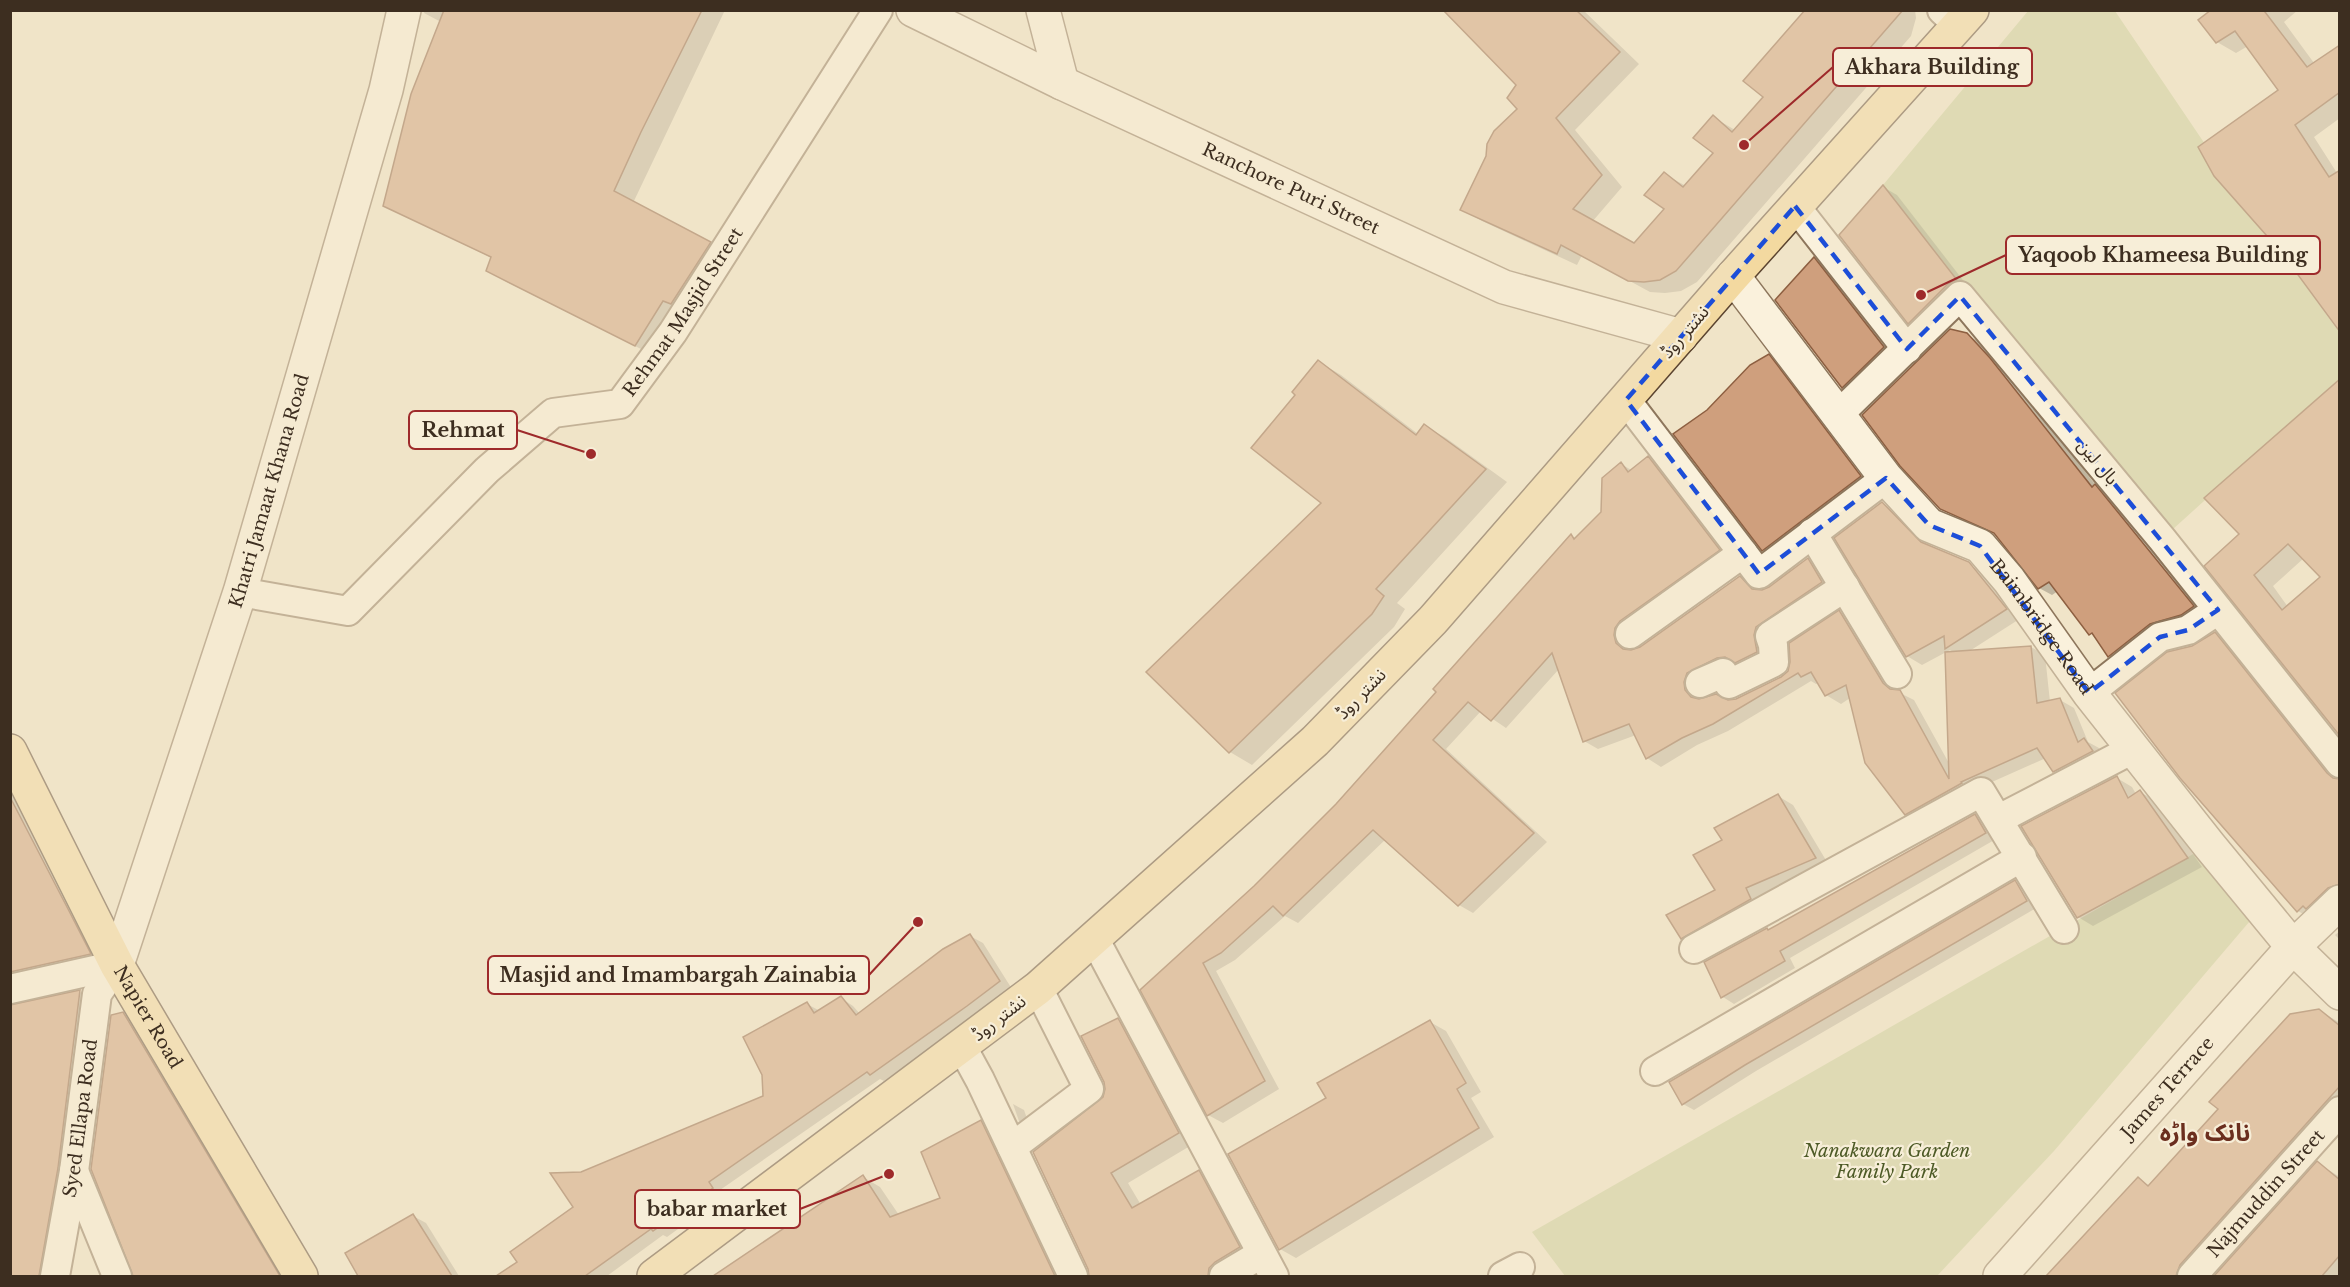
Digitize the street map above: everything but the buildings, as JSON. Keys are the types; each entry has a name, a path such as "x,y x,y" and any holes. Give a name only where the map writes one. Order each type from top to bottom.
{"main road":[{"name":"نشتر روڈ","path":"654,1276 1038,988 1315,741 1433,620 1796,206 1957,16"},
{"name":"Napier Road","path":"10,751 117,965 301,1276"}],"street":[{"name":"Khatri Jamaat Khana Road","path":"117,965 240,592 386,90 404,10"},
{"name":"Rehmat Masjid Street","path":"240,592 348,611 487,470 553,414 620,404 673,332 878,10"},
{"name":"Ranchore Puri Street","path":"913,10 1062,83 1504,287 1681,336"},
{"path":"1043,10 1062,83"},
{"path":"1796,206 1907,350"},
{"name":"Baimbridge Road","path":"1733,276 1886,478 1929,525 1980,546 2009,580 2089,693 2133,749 2293,947 2340,993"},
{"name":"بال لین","path":"1838,416 1960,296 2218,610 2340,763"},
{"path":"1626,400 1759,574 1886,478"},
{"path":"1812,533 1897,674"},
{"path":"1630,634 1743,553"},
{"path":"1700,683 1723,674 1729,684 1774,662 1770,636 1845,587"},
{"path":"2089,693 2160,637 2188,630 2218,610"},
{"path":"1999,819 2133,749"},
{"path":"1694,949 1981,792 2064,928"},
{"path":"1655,1071 2022,857"},
{"name":"James Terrace","path":"2000,1276 2293,947 2340,902"},
{"path":"1094,938 1111,966 1268,1265 1224,1276"},
{"path":"10,989 117,965"},
{"name":"Syed Ellapa Road","path":"55,1276 74,1171 97,994 117,965"},
{"path":"1012,1148 1089,1089 1038,988"},
{"path":"962,1047 980,1080 1073,1276"},
{"name":"Najmuddin Street","path":"2192,1276 2340,1111"},
{"path":"74,1171 117,1276"}],"highlighted area":[{"path":"1795,206 1907,349 1960,296 2218,610 2188,630 2160,637 2089,693 1980,546 1929,525 1886,478 1759,574 1626,400"}],"green space":[{"path":"2028,11 2115,11 2232,184 2339,332 2339,379 2162,539 1883,185"},
{"name":"Nanakwara Garden Family Park","path":"2209,845 2261,908 2054,1151 1937,1276 1565,1276 1532,1232"}],"place":[{"name":"Akhara Building","path":"1744,145"},
{"name":"Yaqoob Khameesa Building","path":"1921,295"},
{"name":"Rehmat","path":"591,454"},
{"name":"Masjid and Imambargah Zainabia","path":"918,922"},
{"name":"babar market","path":"889,1174"}],"district":[{"name":"نانک واڑہ","path":"2205,1133"}]}
